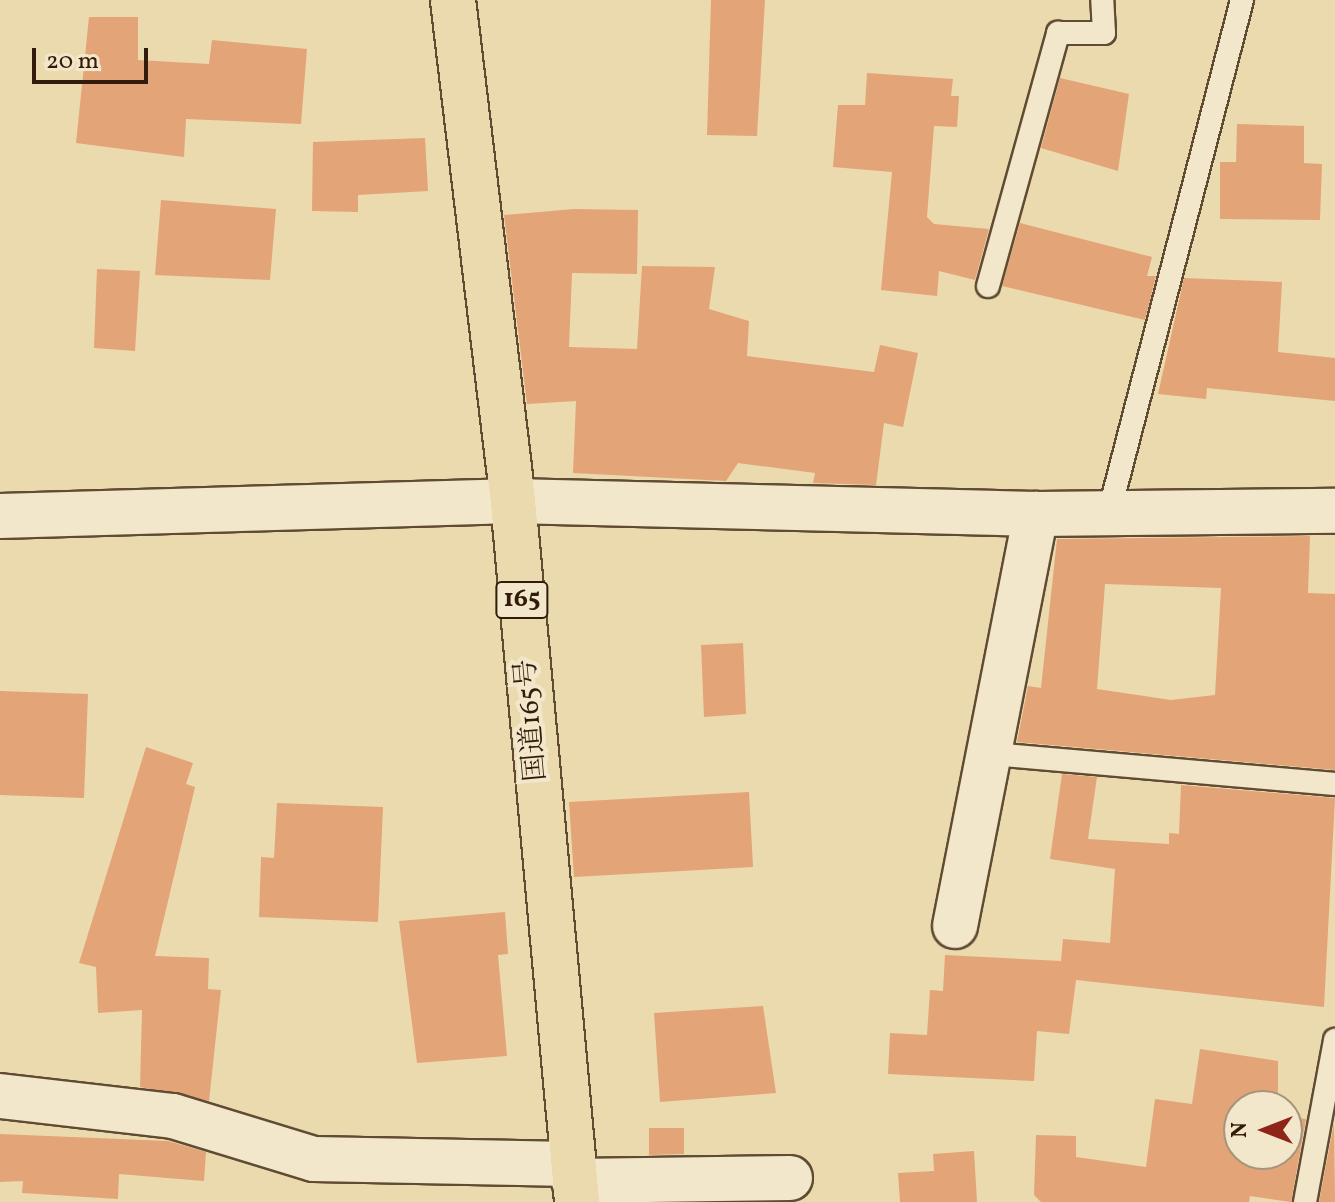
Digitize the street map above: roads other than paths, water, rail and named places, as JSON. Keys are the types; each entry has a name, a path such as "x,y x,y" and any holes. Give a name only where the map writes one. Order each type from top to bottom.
{"highway":[{"name":"国道165号","path":"453,0 513,501 574,1182"}],"street":[{"path":"0,516 513,501 1036,514 1110,509 1335,511"},
{"path":"955,926 992,754 1036,514"},
{"path":"0,1096 173,1116 314,1159 574,1182 790,1178"}],"lane":[{"path":"988,286 1058,33 1104,33 1102,0"},
{"path":"1110,509 1242,0"},
{"path":"992,754 1335,784"},
{"path":"1305,1202 1335,1040"}]}
